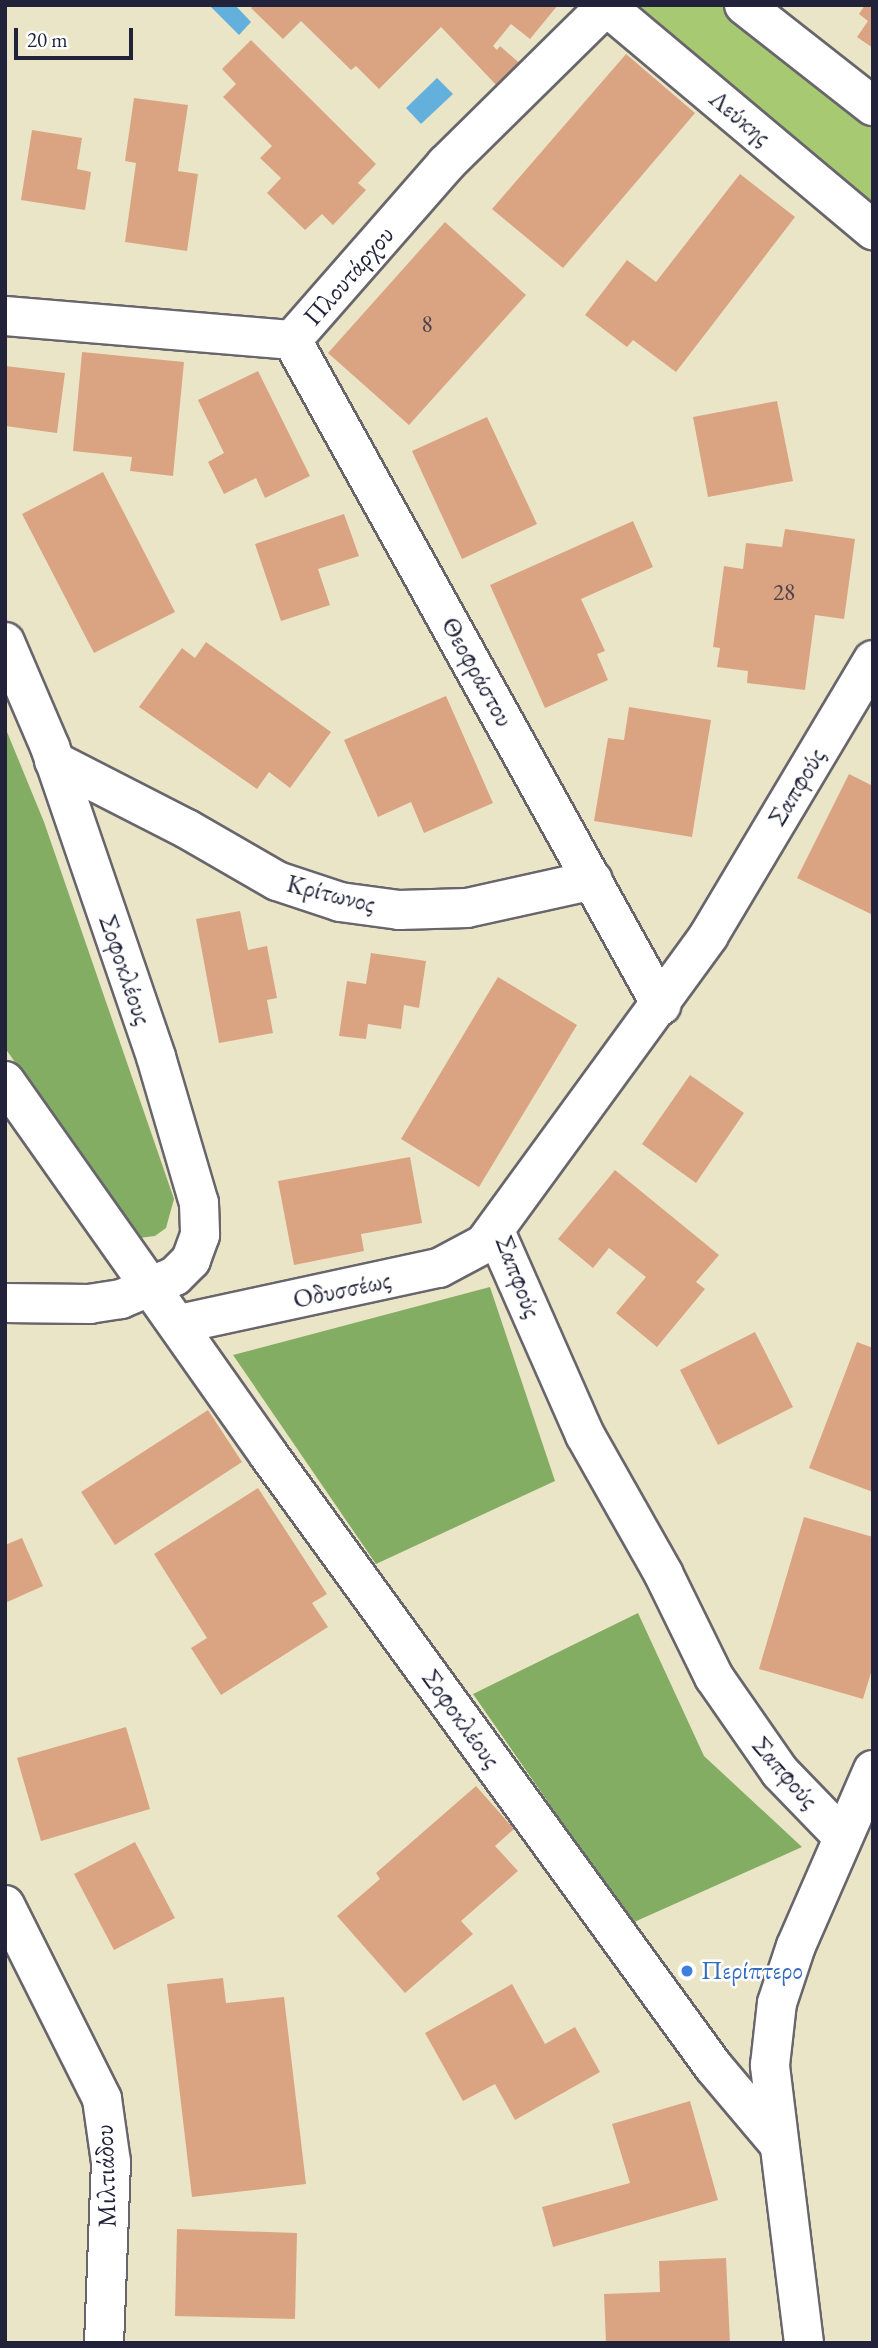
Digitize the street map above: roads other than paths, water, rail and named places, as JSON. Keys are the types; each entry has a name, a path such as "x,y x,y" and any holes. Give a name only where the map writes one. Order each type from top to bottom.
{"street":[{"path":"744,5 873,106"},
{"name":"Λεύκης","path":"607,6 873,230"},
{"name":"Πλουτάρχου","path":"5,316 292,340 446,164 607,6"},
{"name":"Θεοφράστου","path":"292,340 661,1005"},
{"name":"Σοφοκλέους","path":"5,642 54,761 156,1057 199,1203 200,1235 191,1260 154,1287"},
{"name":"Σαπφούς","path":"842,1836 780,1772 714,1677 663,1573 585,1435 495,1231 661,1005 709,935 873,660"},
{"name":"Κρίτωνος","path":"54,761 187,829 277,881 340,902 399,910 467,908 593,880"},
{"name":"Σοφοκλέους","path":"5,1081 154,1287 268,1454 713,2066 778,2143"},
{"name":"Οδυσσέως","path":"179,1324 439,1268 476,1251 495,1231"},
{"path":"5,1303 90,1304 154,1287"},
{"path":"804,2343 769,2065 776,2003 842,1836 873,1770"},
{"name":"Μιλτιάδου","path":"5,1905 102,2099 111,2162 104,2343"}],"water":[{"path":"209,5 235,5 251,22 239,35"},
{"path":"437,78 453,94 421,124 406,108"}],"place":[{"name":"Περίπτερο","path":"687,1971"}]}
